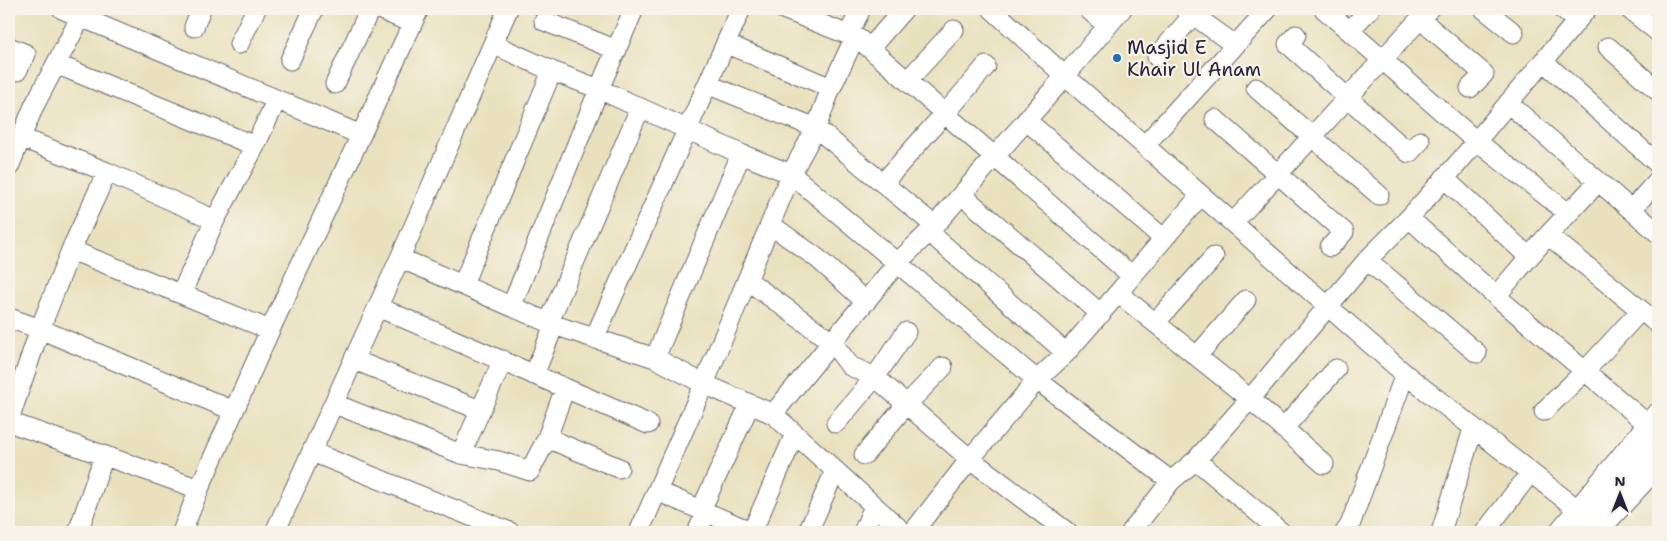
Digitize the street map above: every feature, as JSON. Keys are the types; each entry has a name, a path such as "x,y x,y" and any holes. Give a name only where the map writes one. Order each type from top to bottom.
{"highway":[{"path":"1579,526 1655,423"},
{"path":"1579,526 1658,460"}],"street":[{"path":"62,9 83,13 276,101 361,135"},
{"path":"194,27 201,9"},
{"path":"239,44 256,9"},
{"path":"290,60 314,9"},
{"path":"336,84 370,9"},
{"path":"182,532 199,489 270,330 415,16 379,9"},
{"path":"275,532 400,258 508,9"},
{"path":"512,304 598,89 634,9"},
{"path":"594,339 686,128 727,44 741,9"},
{"path":"640,532 792,174 816,128 831,88 857,40 862,9"},
{"path":"857,40 904,9"},
{"path":"992,9 1065,76 1405,374 1530,473 1579,526"},
{"path":"1088,9 1107,26"},
{"path":"773,414 898,262 932,229 1122,9"},
{"path":"1145,145 1268,9"},
{"path":"1324,9 1476,142 1568,213"},
{"path":"1349,31 1370,9"},
{"path":"1484,9 1514,33"},
{"path":"1131,532 1171,481 1196,460 1367,260 1409,218 1476,142 1582,15 1562,9"},
{"path":"1629,9 1658,32"},
{"path":"789,10 857,40 1132,276"},
{"path":"1157,57 1192,11 1235,45"},
{"path":"9,167 34,106 83,13"},
{"path":"1233,223 1424,14 1484,74 1470,88"},
{"path":"544,21 617,50"},
{"path":"907,81 954,30"},
{"path":"1296,36 1288,44 1409,153 1420,141"},
{"path":"493,44 552,72 598,89 741,154 792,174 1037,380 1171,481"},
{"path":"727,44 831,88"},
{"path":"1608,46 1658,92"},
{"path":"9,47 26,54 17,72"},
{"path":"1543,61 1658,164"},
{"path":"56,64 255,146"},
{"path":"883,183 986,66"},
{"path":"463,284 552,72"},
{"path":"708,85 816,128 883,183 1066,353"},
{"path":"1256,88 1379,195"},
{"path":"181,294 215,220 255,146 276,101"},
{"path":"1508,103 1658,233"},
{"path":"534,375 552,323 640,108"},
{"path":"1216,119 1277,175 1344,232 1330,247"},
{"path":"1027,120 1164,238"},
{"path":"22,138 107,172 215,220"},
{"path":"656,358 741,154"},
{"path":"107,172 71,250 40,329 9,421 199,489"},
{"path":"1444,178 1529,257"},
{"path":"1631,210 1658,180"},
{"path":"1496,296 1548,234 1598,182"},
{"path":"913,532 970,459 1037,380 1066,353 1101,314 1201,194"},
{"path":"962,195 1101,314"},
{"path":"1409,218 1496,296 1586,371 1655,423"},
{"path":"771,225 817,258 866,302"},
{"path":"1548,234 1658,324"},
{"path":"71,250 270,330"},
{"path":"1155,323 1214,257"},
{"path":"400,258 512,304 552,323 594,339 656,358 704,384 773,414 903,532"},
{"path":"1367,260 1477,353"},
{"path":"747,280 832,342 850,366 875,377 970,459 1067,532"},
{"path":"1118,293 1250,399 1324,464"},
{"path":"1197,356 1246,300"},
{"path":"378,307 648,424"},
{"path":"1544,411 1586,371 1641,310"},
{"path":"9,318 40,329 234,412"},
{"path":"836,422 875,377 906,332"},
{"path":"354,360 480,410"},
{"path":"461,454 503,360"},
{"path":"864,456 906,405 943,367"},
{"path":"1283,428 1336,369"},
{"path":"1345,532 1350,525 1405,374"},
{"path":"334,404 461,454 499,461 530,471 547,438 565,388"},
{"path":"698,532 704,511 750,404"},
{"path":"1441,532 1473,429"},
{"path":"657,491 752,532 795,434"},
{"path":"547,438 619,468"},
{"path":"312,452 510,532"},
{"path":"78,532 104,456"},
{"path":"1196,460 1281,532"},
{"path":"808,532 835,471"},
{"path":"1485,532 1530,473"},
{"path":"863,532 874,506"}],"place":[{"name":"Masjid E Khair Ul Anam","path":"1117,58"}]}
